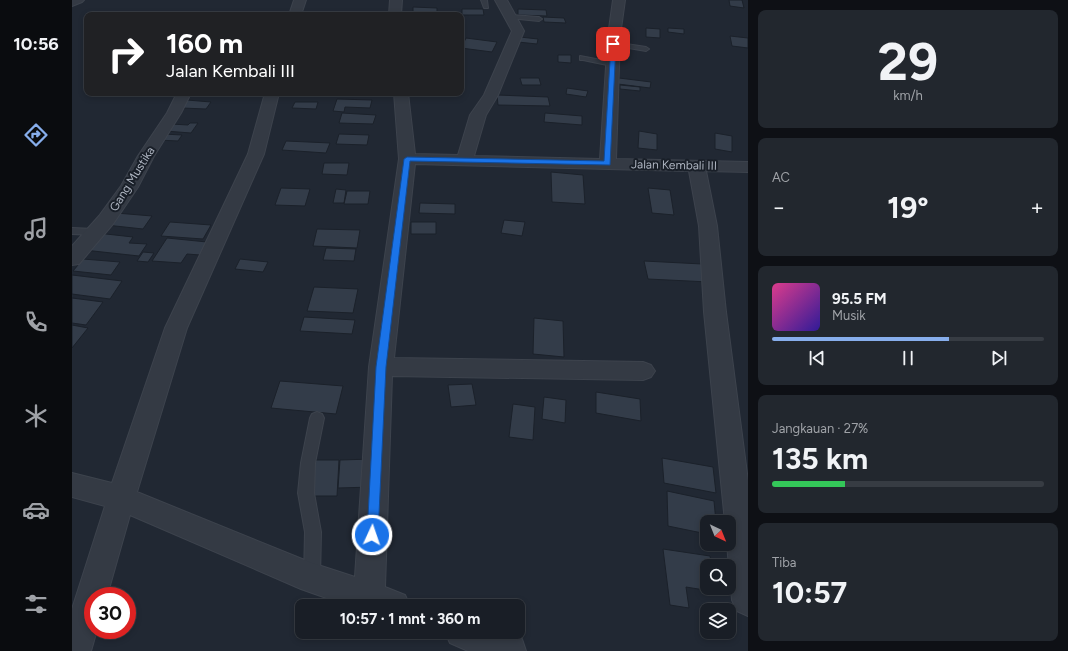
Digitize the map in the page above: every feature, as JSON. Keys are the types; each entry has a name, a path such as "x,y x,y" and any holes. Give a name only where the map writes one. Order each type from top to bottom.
{"street":[{"path":"72,3 78,0"},
{"path":"296,12 300,0"},
{"path":"395,12 396,0"},
{"path":"465,160 478,115 491,95 510,48 517,36 518,31 501,0"},
{"path":"608,164 613,44 618,0"},
{"name":"Gang Mustika","path":"72,259 106,220 129,187 146,156 174,113 182,96"},
{"path":"75,651 121,498 176,328 256,154 271,96"},
{"path":"382,599 381,367 407,159 401,96"},
{"name":"Jalan Kembali III","path":"407,159 748,167"},
{"path":"697,166 708,226 715,312 748,600"},
{"path":"381,367 642,371"},
{"path":"72,485 121,498 312,578 376,599"},
{"path":"479,639 510,651"}],"lane":[{"path":"511,17 539,19"},
{"path":"613,44 646,49"},
{"path":"583,58 612,64"},
{"path":"72,231 94,232"},
{"path":"312,578 313,532 306,493 308,463 317,418"}],"building":[{"path":"729,0 742,0 744,8 730,6"},
{"path":"413,7 437,8 437,12 413,12"},
{"path":"462,9 483,9 484,15 464,15 464,12 462,12"},
{"path":"518,9 546,10 547,16 518,15"},
{"path":"543,17 564,18 566,23 544,22"},
{"path":"646,28 660,29 660,38 646,37"},
{"path":"668,28 684,29 684,34 668,32"},
{"path":"730,36 748,38 748,48 732,46"},
{"path":"520,37 538,39 537,44 518,42"},
{"path":"466,38 497,42 492,52 464,48 464,42"},
{"path":"558,55 571,55 571,63 558,62"},
{"path":"520,78 539,78 541,85 522,85"},
{"path":"619,78 651,82 650,88 618,84"},
{"path":"620,85 640,87 640,91 620,89"},
{"path":"567,88 588,91 586,97 566,94"},
{"path":"497,95 548,97 550,106 498,105"},
{"path":"337,99 372,100 370,108 345,107 344,112 333,111"},
{"path":"187,100 211,102 206,109 182,108"},
{"path":"295,102 318,102 316,109 292,108"},
{"path":"342,113 376,115 373,124 339,123"},
{"path":"545,113 582,116 582,125 544,122"},
{"path":"190,123 198,123 191,133 165,131 171,124 188,125"},
{"path":"639,131 657,134 657,150 638,148"},
{"path":"715,133 732,136 732,152 715,149"},
{"path":"163,134 182,135 178,141 158,140"},
{"path":"339,134 369,135 367,145 336,144"},
{"path":"286,141 330,143 326,153 282,150"},
{"path":"324,163 349,163 347,175 322,174"},
{"path":"551,172 583,175 585,204 552,202"},
{"path":"281,188 310,189 305,206 275,205"},
{"path":"648,188 670,190 674,215 652,213"},
{"path":"336,189 346,190 344,203 333,203"},
{"path":"347,191 370,191 368,204 344,204"},
{"path":"420,203 455,204 455,214 419,213"},
{"path":"116,213 152,216 143,229 106,225"},
{"path":"504,220 525,222 522,236 501,233"},
{"path":"170,222 211,225 203,239 161,236"},
{"path":"411,222 436,222 436,234 411,234"},
{"path":"317,229 360,230 357,248 313,246"},
{"path":"97,233 133,237 129,243 147,244 139,256 84,250"},
{"path":"167,238 207,242 200,255 187,254 181,263 152,261"},
{"path":"326,248 356,249 354,261 323,260"},
{"path":"143,252 154,253 148,262 137,261"},
{"path":"83,259 120,262 111,275 73,271"},
{"path":"240,259 268,262 263,272 235,269"},
{"path":"644,261 702,264 709,282 648,279"},
{"path":"72,275 122,281 110,299 72,294"},
{"path":"314,287 358,289 353,313 307,311"},
{"path":"72,298 103,302 86,325 72,323"},
{"path":"304,317 355,320 352,334 300,331"},
{"path":"534,318 563,321 564,357 533,354"},
{"path":"72,325 88,328 72,348"},
{"path":"280,381 343,386 336,414 271,408"},
{"path":"472,384 476,405 451,407 448,385"},
{"path":"596,392 640,399 641,421 596,413"},
{"path":"544,397 566,400 565,423 542,419"},
{"path":"513,404 535,407 533,440 509,437"},
{"path":"662,458 713,467 716,493 664,483"},
{"path":"372,459 372,487 338,488 340,460"},
{"path":"311,460 339,460 337,496 307,496"},
{"path":"667,491 714,501 715,515 700,515 700,533 668,526"},
{"path":"663,549 710,556 711,559 700,559 700,589 686,587 689,608 670,605"}],"route":[{"path":"372,535 381,367 407,159 608,164 613,44"}]}
